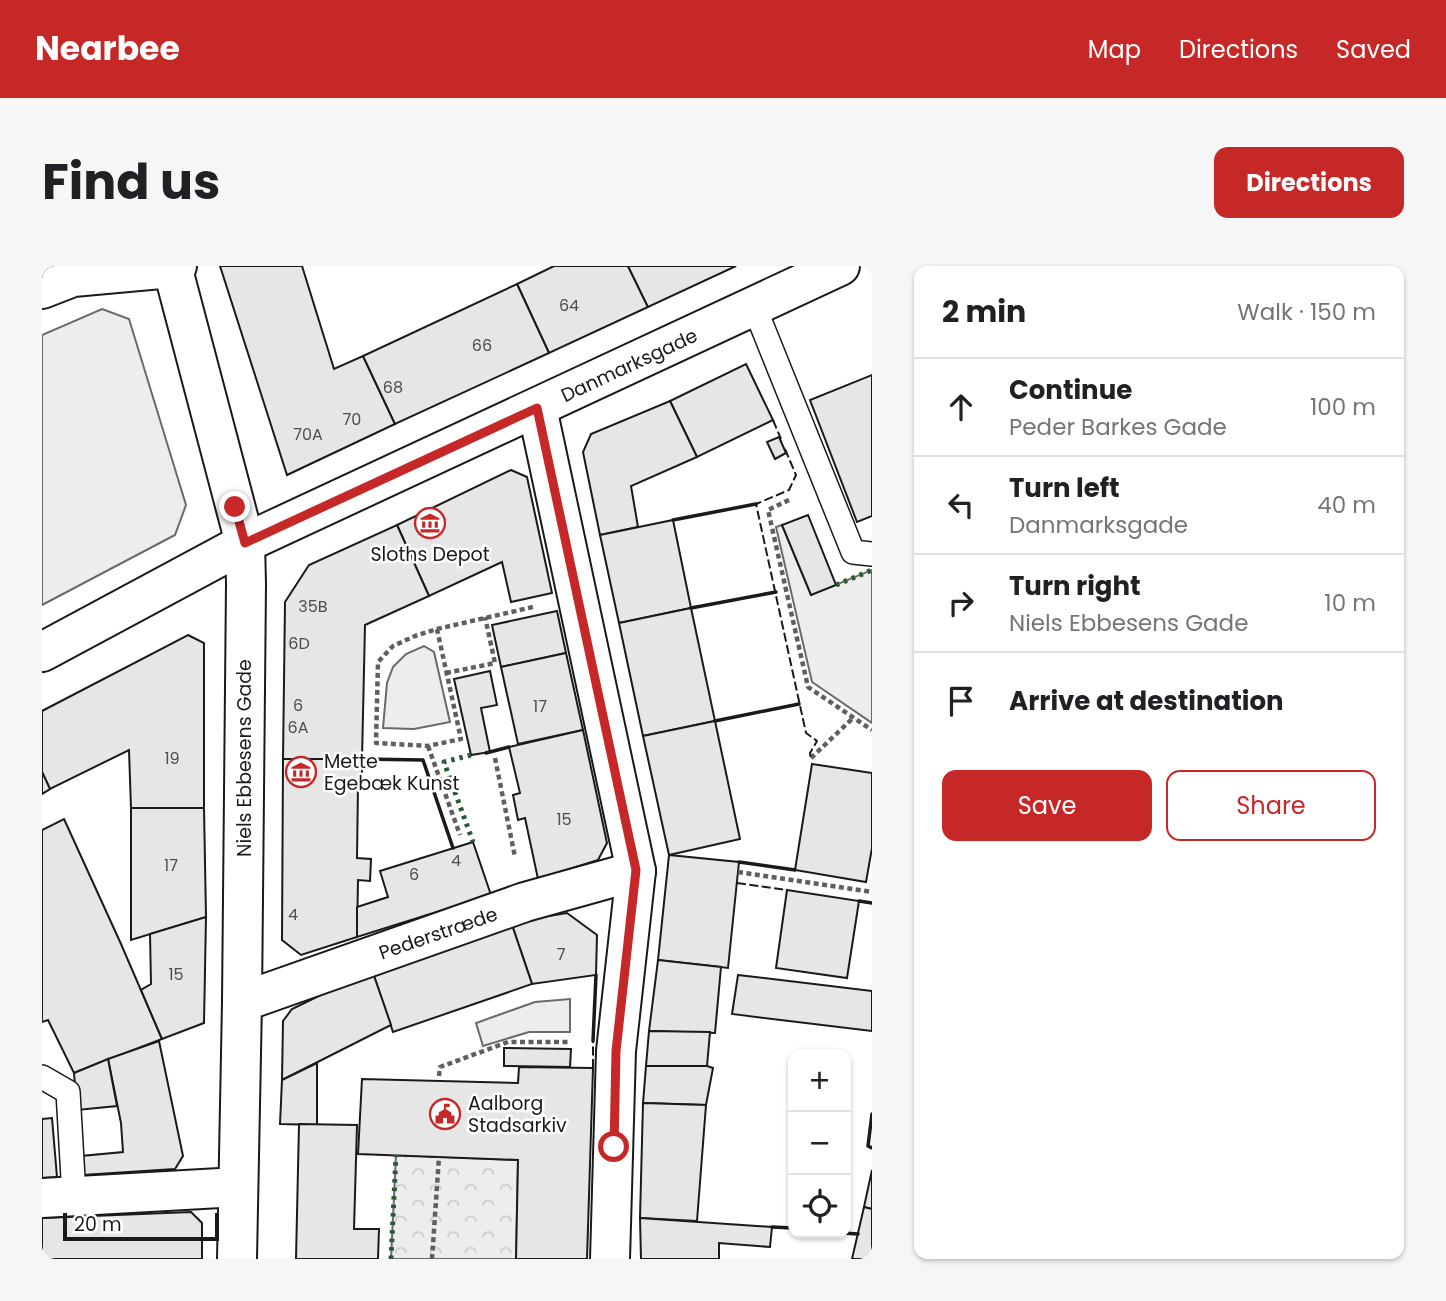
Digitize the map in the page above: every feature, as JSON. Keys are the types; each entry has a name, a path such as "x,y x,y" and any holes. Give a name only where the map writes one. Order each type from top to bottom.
{"street":[{"name":"Danmarksgade","path":"42,652 245,543 839,266"},
{"path":"42,289 73,277 174,267"},
{"name":"Niels Ebbesens Gade","path":"174,267 245,543 243,1002 237,1259"},
{"path":"537,408 636,870 616,1051 610,1259"},
{"name":"Pederstræde","path":"243,1002 525,902 636,870"},
{"path":"58,1197 237,1187"}],"lane":[{"path":"754,306 853,552 872,554"},
{"path":"42,1077 68,1091 58,1197"}],"path":[{"path":"826,484 768,510 808,687 872,730"},
{"path":"437,629 461,739 428,746 376,743 378,662 393,646 437,629 578,597"},
{"path":"446,673 495,663 485,617"},
{"path":"811,758 853,718"},
{"path":"428,746 460,835"},
{"path":"495,758 516,859"},
{"path":"738,873 872,892"},
{"path":"439,1076 440,1067 508,1042 581,1041"},
{"path":"432,1259 439,1157"}],"shaded area":[{"path":"102,309 129,319 186,505 175,535 42,605 42,335"},
{"path":"782,525 811,595 872,570 872,723 812,682 776,527"},
{"path":"424,646 434,652 450,722 414,729 383,728 387,683 393,667 406,654"},
{"path":"570,999 570,1032 529,1032 483,1046 476,1023 535,1002"}],"green space":[{"path":"396,1155 518,1160 516,1259 391,1259"}],"building":[{"path":"220,266 302,266 334,369 363,356 395,424 287,475"},
{"path":"554,266 628,266 648,307 549,353 517,284"},
{"path":"628,266 736,266 648,307"},
{"path":"517,284 549,353 395,424 363,356"},
{"path":"746,364 773,420 697,457 670,401"},
{"path":"872,375 872,516 857,522 810,400"},
{"path":"670,401 697,457 631,486 638,527 600,535 583,452 591,434"},
{"path":"779,437 786,453 775,459 767,442"},
{"path":"511,470 527,477 552,593 511,602 502,562 429,596 397,525"},
{"path":"808,515 836,585 811,595 782,525"},
{"path":"673,520 691,608 619,623 600,535"},
{"path":"397,525 429,596 365,625 362,759 283,759 285,602 309,565"},
{"path":"691,608 715,721 643,736 619,623"},
{"path":"557,611 566,653 501,667 492,625"},
{"path":"188,635 204,643 204,808 131,808 129,750 50,789 42,772 42,711"},
{"path":"566,653 583,730 518,744 501,667"},
{"path":"490,671 497,705 481,708 490,752 471,755 454,679"},
{"path":"715,721 740,839 669,855 643,736"},
{"path":"583,730 607,843 598,860 538,879 525,818 518,820 513,795 520,793 509,747"},
{"path":"283,759 362,759 362,787 358,787 357,858 371,859 370,881 358,880 357,937 301,955 282,940"},
{"path":"812,764 872,773 872,848 866,882 795,870"},
{"path":"42,772 50,789 42,794"},
{"path":"131,808 204,808 206,917 131,940"},
{"path":"64,819 162,1039 74,1073 48,1020 42,1022 42,830"},
{"path":"473,842 491,895 357,937 357,907 388,897 380,871"},
{"path":"669,855 739,862 728,968 658,960"},
{"path":"787,890 859,901 847,978 776,968"},
{"path":"567,913 597,935 596,975 532,984 511,922"},
{"path":"206,917 204,1023 162,1039 141,990 151,984 150,934"},
{"path":"511,922 532,984 393,1032 372,970"},
{"path":"658,960 721,967 715,1033 649,1031"},
{"path":"372,970 391,1025 282,1080 283,1021 292,1009"},
{"path":"738,975 872,991 872,1031 732,1014"},
{"path":"649,1031 710,1032 707,1066 646,1066"},
{"path":"159,1041 183,1156 175,1169 82,1175 81,1156 123,1152 121,1123 108,1059"},
{"path":"504,1048 571,1049 570,1067 504,1066"},
{"path":"108,1059 117,1106 77,1110 74,1073"},
{"path":"317,1063 317,1125 280,1124 282,1080"},
{"path":"646,1066 713,1068 706,1105 643,1103"},
{"path":"519,1067 593,1068 587,1259 516,1259 518,1160 358,1154 362,1079 518,1083"},
{"path":"643,1103 706,1105 697,1221 640,1218"},
{"path":"52,1118 57,1177 42,1178 42,1119"},
{"path":"299,1124 357,1125 354,1229 379,1229 378,1259 296,1259"},
{"path":"872,1170 872,1209 864,1207"},
{"path":"864,1207 872,1209 872,1259 852,1259"},
{"path":"191,1212 202,1223 202,1259 42,1259 42,1218"},
{"path":"640,1218 772,1227 770,1247 719,1243 719,1259 641,1259"}],"hedge":[{"path":"836,585 872,570"},
{"path":"471,755 444,762 473,842"},
{"path":"391,1259 396,1155"}],"fence":[{"path":"773,420 781,439"},
{"path":"785,449 796,475 789,490 756,504 806,733 817,741 810,753 811,760"},
{"path":"737,883 787,890"},
{"path":"593,1041 593,1068"}],"wall":[{"path":"673,520 756,504"},
{"path":"691,608 776,592"},
{"path":"715,721 799,704"},
{"path":"486,753 509,747"},
{"path":"362,759 423,760 453,848"},
{"path":"739,862 795,870"},
{"path":"859,901 872,903"},
{"path":"593,1041 596,975"},
{"path":"872,1114 868,1146 872,1148"},
{"path":"772,1227 788,1228"},
{"path":"851,1234 858,1234"}],"place":[{"name":"Sloths Depot","path":"430,523"},
{"name":"Mette Egebæk Kunst","path":"301,772"},
{"name":"Aalborg Stadsarkiv","path":"445,1114"}],"route":[{"path":"235,507 245,543 537,408 636,870 616,1051 614,1147"}]}
